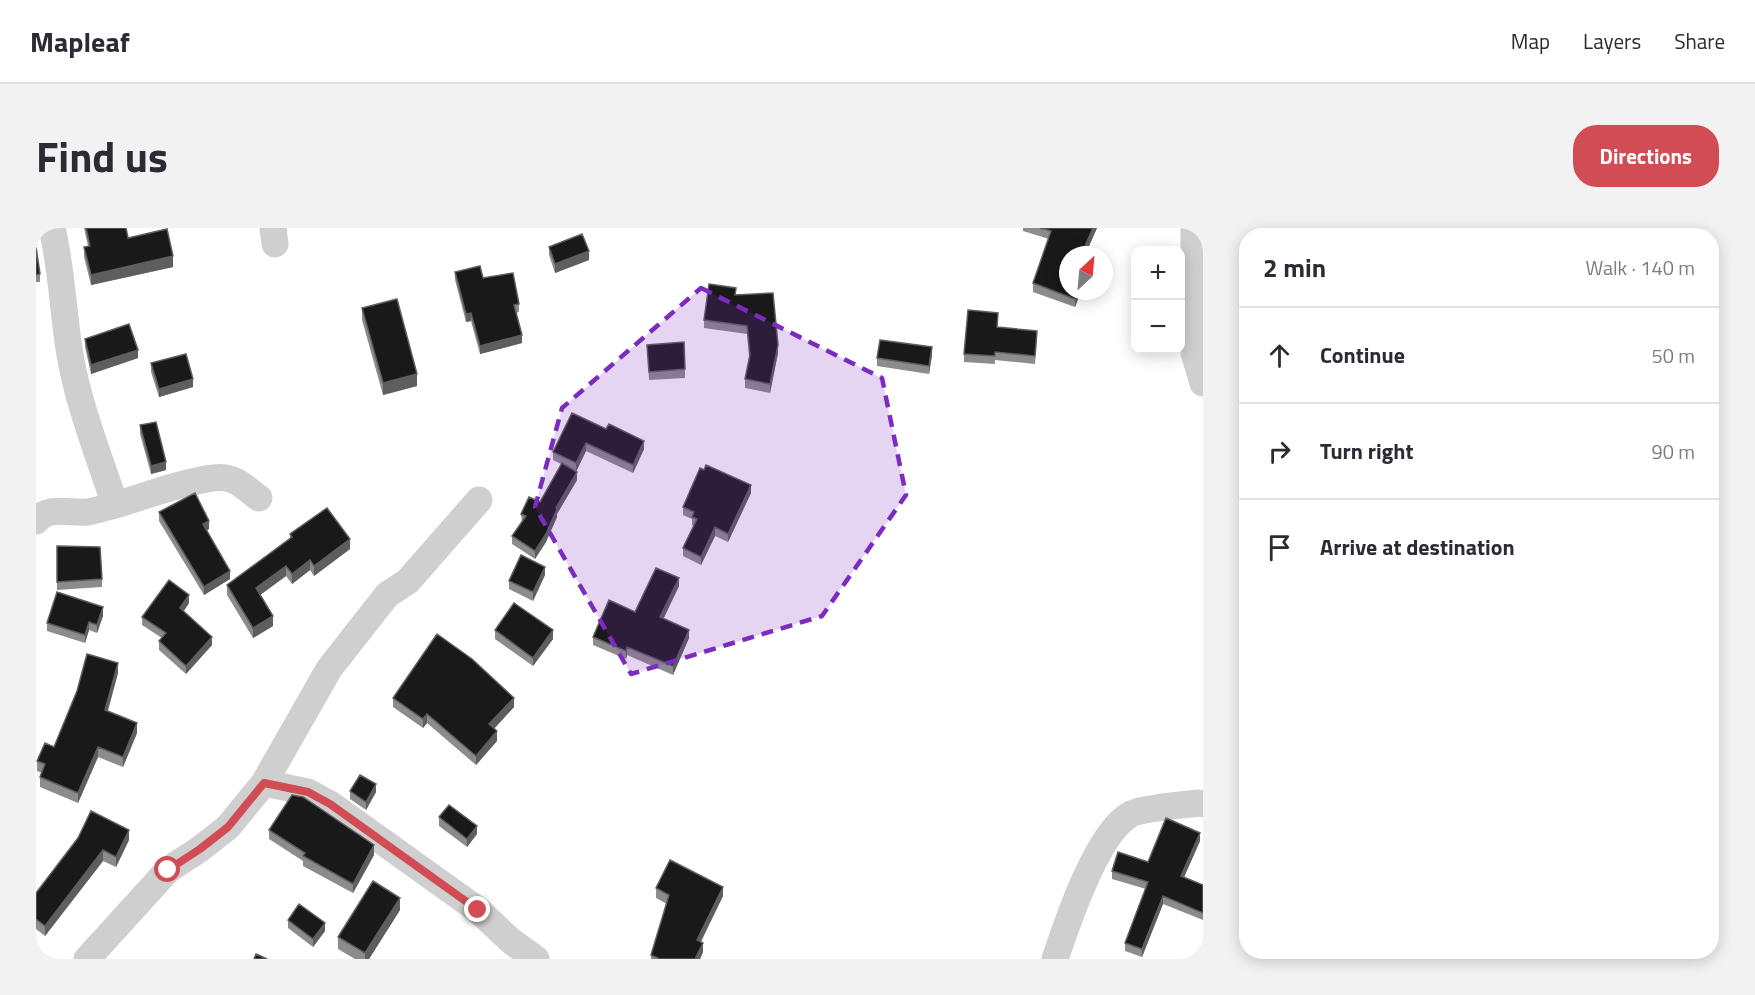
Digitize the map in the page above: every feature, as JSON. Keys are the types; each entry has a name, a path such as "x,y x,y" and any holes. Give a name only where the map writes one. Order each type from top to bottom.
{"street":[{"path":"52,228 59,256 70,355 81,401 116,505"},
{"path":"1194,228 1199,353 1203,383"},
{"path":"36,521 39,517 55,511 87,512 198,480 214,478 226,478 236,482 259,498"},
{"path":"87,959 168,870 228,827 264,783 330,669 387,595 408,581 479,500"},
{"path":"264,783 308,792 330,804 478,910 511,941 536,959"},
{"path":"1062,957 1070,911 1108,833 1131,814 1203,804"}],"highlighted area":[{"path":"701,288 882,378 906,495 822,616 631,674 535,507 562,408"}],"building":[{"path":"86,228 126,228 128,238 167,229 173,256 91,275 84,247 90,246"},
{"path":"1040,228 1093,228 1085,246 1059,246 1059,293 1033,283 1051,231"},
{"path":"582,234 589,251 555,264 549,247"},
{"path":"36,247 40,274 36,275"},
{"path":"480,266 483,278 513,273 519,304 514,305 522,335 480,346 471,313 466,314 455,272"},
{"path":"709,284 736,288 735,295 773,293 778,345 770,384 745,379 750,355 747,326 704,320"},
{"path":"397,299 417,374 383,383 362,308"},
{"path":"968,310 998,313 997,327 1037,331 1035,356 995,352 995,356 964,354"},
{"path":"129,324 138,350 91,365 85,339"},
{"path":"880,340 932,347 929,366 877,358"},
{"path":"684,342 685,369 649,372 647,345"},
{"path":"186,354 193,379 159,389 151,363"},
{"path":"572,413 606,429 609,424 644,441 633,465 586,443 576,463 553,452"},
{"path":"156,422 166,462 151,466 140,425"},
{"path":"562,463 577,472 535,551 512,536 526,516 521,514 529,497 540,502"},
{"path":"706,465 751,485 728,534 715,527 701,557 683,548 697,519 692,517 694,512 683,507 700,468 704,470"},
{"path":"195,493 209,521 203,524 230,571 204,587 159,512"},
{"path":"327,508 350,539 314,566 310,560 292,574 286,566 256,588 273,616 253,628 227,585 292,537 290,534"},
{"path":"57,546 100,547 102,579 57,582"},
{"path":"521,555 545,567 533,592 509,581"},
{"path":"656,568 679,578 660,617 689,630 673,666 627,647 626,651 593,637 609,600 635,612"},
{"path":"169,580 189,595 180,608 212,637 186,666 159,641 166,633 142,617"},
{"path":"57,592 103,607 97,625 89,622 85,635 47,623"},
{"path":"514,603 553,630 533,658 495,630"},
{"path":"437,634 472,659 514,698 489,724 497,731 476,756 427,714 423,719 393,698"},
{"path":"87,654 118,663 105,710 137,723 123,757 98,747 78,793 40,777 45,764 37,761 45,743 54,747 77,691"},
{"path":"360,775 376,784 366,802 350,791"},
{"path":"292,795 303,797 374,845 353,884 303,856 305,853 269,830"},
{"path":"449,805 477,826 467,839 439,817"},
{"path":"91,811 129,830 116,857 103,850 45,926 36,919 36,893 78,838"},
{"path":"1166,818 1200,833 1181,876 1203,885 1203,913 1163,896 1142,949 1125,943 1148,882 1112,871 1118,852 1148,862"},
{"path":"670,860 723,887 697,940 703,943 695,959 660,959 651,955 669,895 656,888"},
{"path":"373,881 400,898 365,953 338,937"},
{"path":"299,904 325,923 313,939 288,920"},
{"path":"256,954 267,959 254,959"}],"route":[{"path":"168,870 228,827 264,783 308,792 330,804 478,910"}]}
